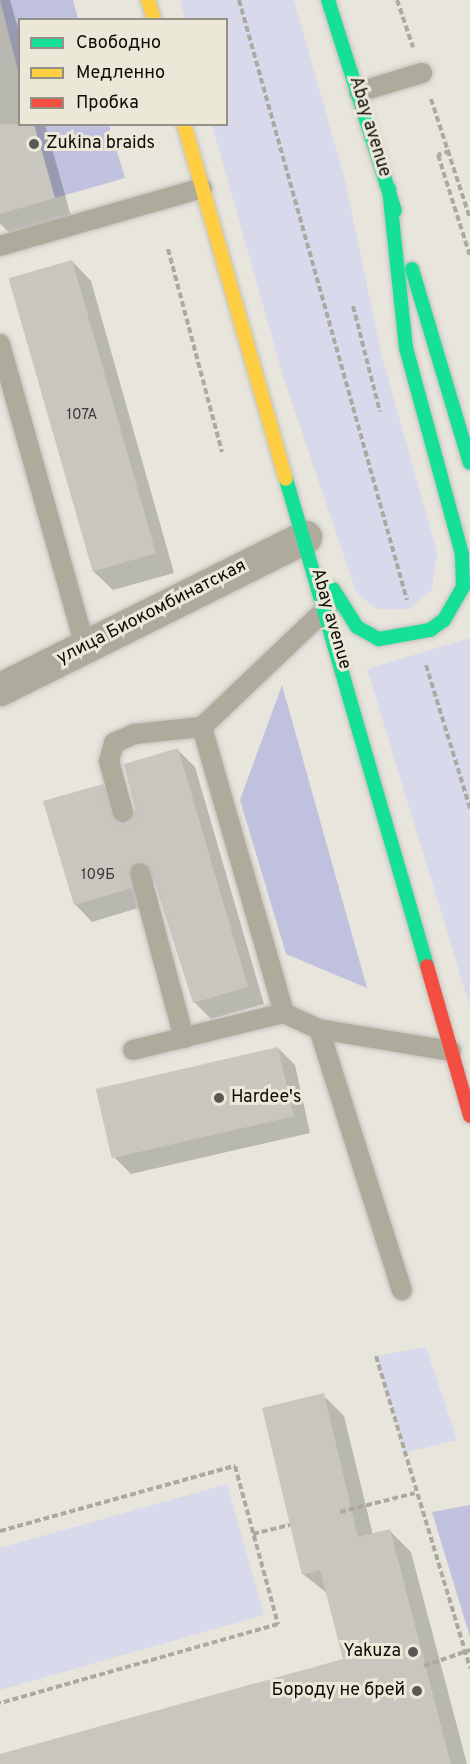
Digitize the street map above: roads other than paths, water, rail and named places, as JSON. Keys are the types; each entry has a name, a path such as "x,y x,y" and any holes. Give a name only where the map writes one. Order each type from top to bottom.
{"main road":[{"path":"148,0 153,18"},
{"name":"Abay avenue","path":"328,0 359,92 469,453"},
{"name":"Abay avenue","path":"185,126 327,608 470,1116"},
{"path":"305,537 357,627 379,639 417,636 444,620 457,601 463,586 462,554 406,348 389,189"}],"street":[{"name":"улица Биокомбинатская","path":"0,689 305,537"}],"lane":[{"path":"359,92 422,72"},
{"path":"0,246 202,189"},
{"path":"0,344 85,646"},
{"path":"123,812 109,761 114,743 134,734 202,727 327,608"},
{"path":"202,727 284,1013"},
{"path":"140,873 184,1038"},
{"path":"133,1050 284,1013 319,1029 451,1051"},
{"path":"319,1029 402,1290"}],"place":[{"name":"Zukina braids","path":"34,144"},
{"name":"Hardee's","path":"219,1098"},
{"name":"Yakuza","path":"413,1652"},
{"name":"Бороду не брей","path":"417,1691"}]}
